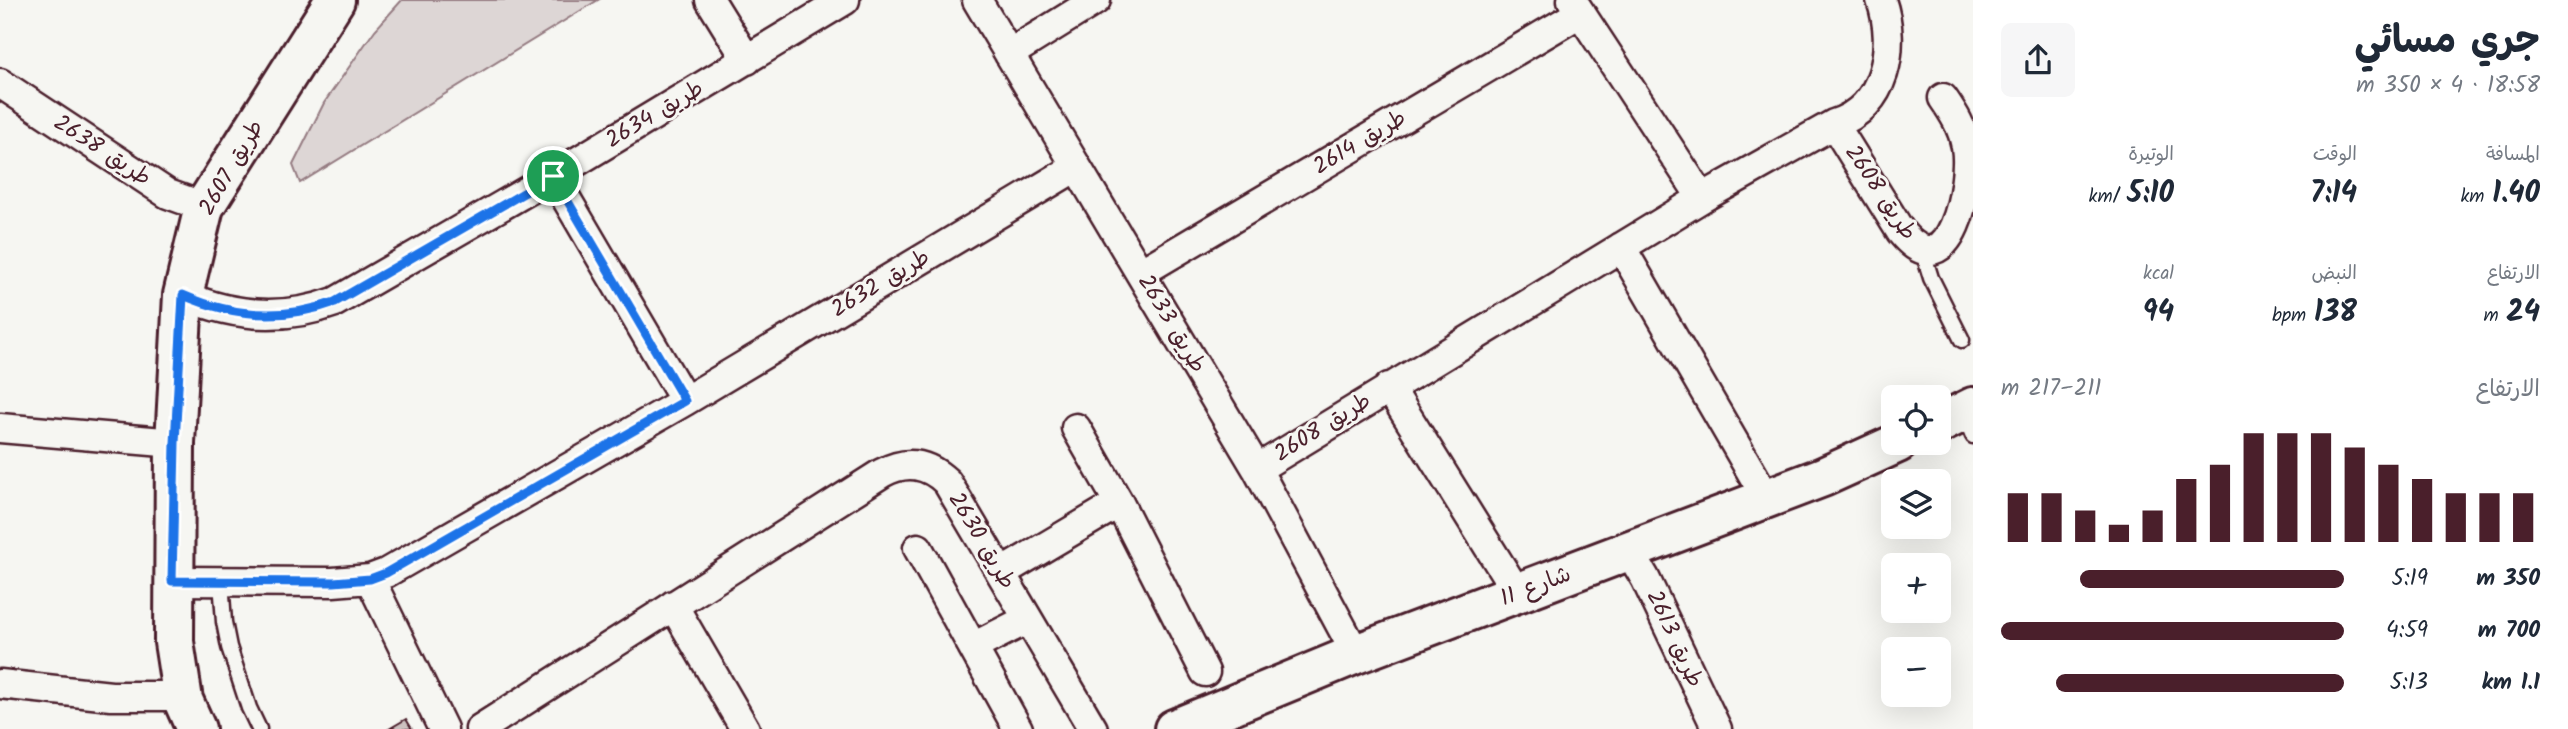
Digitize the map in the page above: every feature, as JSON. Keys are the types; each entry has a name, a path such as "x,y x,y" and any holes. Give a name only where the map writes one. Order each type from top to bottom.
{"main road":[{"name":"طريق 2607","path":"189,713 174,642 172,581 175,443 183,295 204,207 335,0"},
{"name":"شارع 11","path":"1174,729 1356,654 1823,477 1881,451"}],"street":[{"path":"710,0 747,60"},
{"name":"طريق 2634","path":"183,295 219,309 258,315 288,314 335,302 553,176 845,0"},
{"name":"طريق 2633","path":"977,0 1258,469 1356,654"},
{"path":"1009,54 1096,0"},
{"name":"طريق 2608","path":"1258,469 1702,198 1834,124 1850,119 1864,106 1884,72 1889,34 1881,0"},
{"name":"طريق 2614","path":"1140,273 1576,7 1702,198"},
{"name":"طريق 2638","path":"1,87 168,194 204,207"},
{"name":"طريق 2608","path":"1834,124 1908,240 1922,249 1932,249 1947,240 1959,216 1968,181 1967,149 1963,132 1943,98"},
{"name":"طريق 2632","path":"172,581 334,582 370,579 400,567 685,401 1076,167"},
{"path":"553,176 685,401"},
{"path":"1621,247 1767,499"},
{"name":"طريق 2608","path":"1389,387 1518,594"},
{"path":"0,428 175,443"},
{"path":"1076,428 1119,503 1205,672"},
{"name":"طريق 2630","path":"480,729 882,473 905,464 928,468 947,482 1093,729"},
{"path":"1001,573 1119,503"},
{"path":"918,548 1018,729"},
{"name":"طريق 2613","path":"1629,551 1645,578 1717,729"},
{"path":"370,579 443,729"},
{"path":"673,605 746,729"},
{"path":"973,647 1028,618"},
{"path":"0,684 111,696 189,713"}],"lane":[{"path":"1922,249 1931,278 1962,340"},
{"path":"221,581 229,647 249,708 259,729"}],"shaded area":[{"path":"402,0 598,0 300,183 293,165 324,103 375,30"}],"building":[{"path":"406,719 412,729 389,729"}],"route":[{"path":"553,176 685,401 400,567 370,579 334,582 172,581 175,443 183,295 219,309 258,315 298,313 317,308 335,302 553,176"}]}
